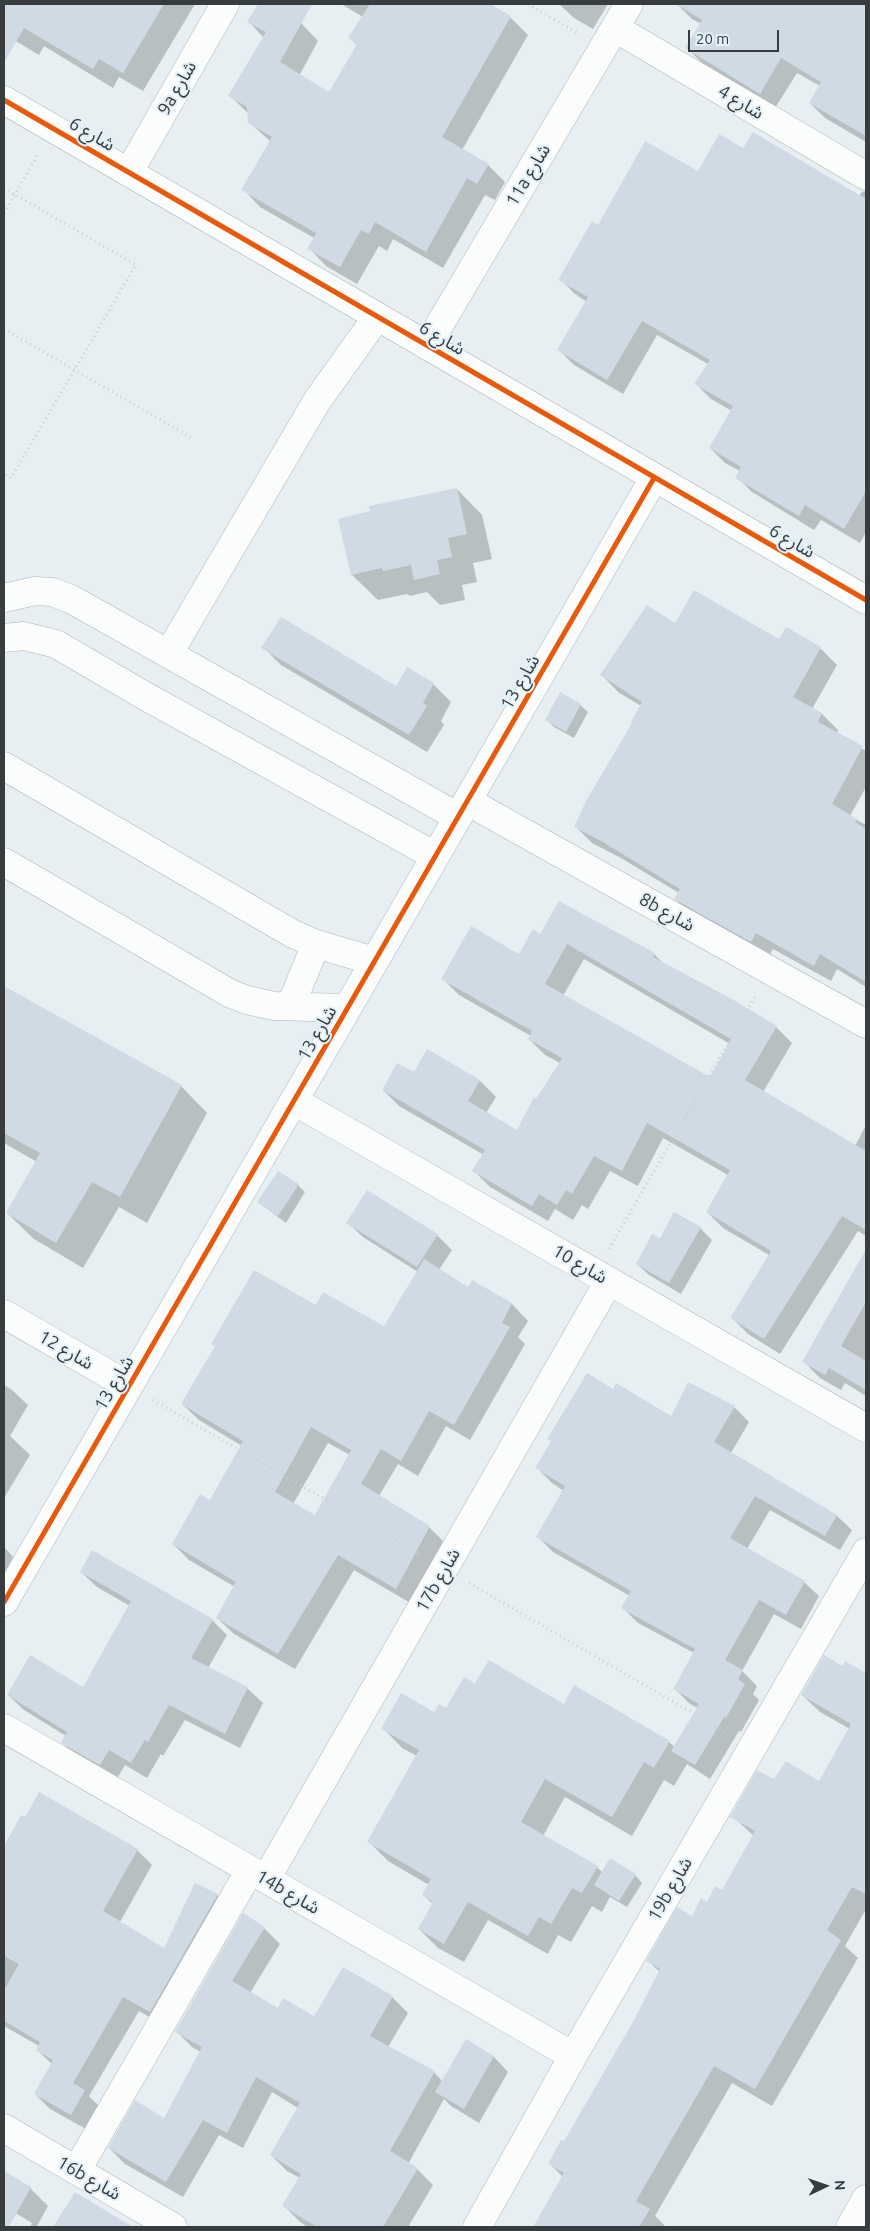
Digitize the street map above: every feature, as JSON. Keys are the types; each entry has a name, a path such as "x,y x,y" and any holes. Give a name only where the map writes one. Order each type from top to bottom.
{"street":[{"name":"9a شارع","path":"128,172 225,4"},
{"name":"11a شارع","path":"427,346 629,4"},
{"name":"شارع 4","path":"609,38 866,176"},
{"name":"شارع 6","path":"4,100 866,600"},
{"path":"169,653 317,401 330,367 369,312"},
{"name":"شارع 13","path":"4,1602 654,478"},
{"name":"8b شارع","path":"4,598 35,591 52,592 70,599 463,809 771,970 866,1024"},
{"path":"4,638 24,636 56,644 145,696 435,856"},
{"path":"4,766 293,934 316,944 374,961"},
{"path":"4,862 231,994 260,1004 347,1008"},
{"path":"291,1005 316,944"},
{"name":"شارع 10","path":"294,1101 866,1428"},
{"name":"17b شارع","path":"76,2170 258,1875 602,1277"},
{"name":"شارع 12","path":"4,1314 129,1386"},
{"name":"19b شارع","path":"477,2227 573,2056 866,1552"},
{"name":"14b شارع","path":"4,1728 573,2056"},
{"name":"16b شارع","path":"4,2128 173,2227"},
{"path":"850,2227 866,2199"}],"path":[{"path":"528,4 609,38"},
{"path":"4,212 54,128"},
{"path":"4,188 136,265 11,478 4,474"},
{"path":"4,330 192,438"},
{"path":"602,1277 771,970"}],"building":[{"path":"4,4 164,4 123,73 99,59 93,69 24,28 4,63"},
{"path":"258,4 312,4 280,62 329,92 357,44 348,38 370,4 490,4 511,16 442,137 489,164 477,184 467,178 426,252 375,222 369,234 361,230 340,267 307,249 316,233 241,190 272,137 248,123 247,107 228,96 266,32 247,22"},
{"path":"676,4 866,4 866,136 809,103 821,82 781,58 760,94 685,48 702,20"},
{"path":"753,132 866,199 866,491 844,529 805,505 799,516 735,478 741,467 709,448 733,406 694,384 710,360 642,321 607,380 557,350 588,297 558,280 592,221 598,225 645,141 698,171 719,134 743,148"},
{"path":"457,488 467,534 448,538 452,557 437,560 440,574 414,580 411,565 383,571 382,568 351,575 338,519 370,511 369,506"},
{"path":"694,590 779,639 786,627 821,647 793,697 822,713 818,722 863,746 832,804 857,819 855,822 866,829 866,982 820,954 814,966 756,933 751,942 674,899 680,889 603,842 574,827 586,801 632,723 642,702 600,675 647,605 675,623"},
{"path":"281,617 396,686 407,667 434,683 423,703 427,706 409,735 261,648"},
{"path":"560,692 581,704 566,732 545,720"},
{"path":"559,901 655,953 653,957 732,999 777,1026 745,1080 866,1151 866,1230 842,1216 764,1339 730,1318 771,1251 706,1212 730,1170 647,1123 622,1171 594,1156 572,1194 566,1190 557,1205 539,1194 532,1206 472,1171 485,1150 382,1090 397,1063 414,1072 427,1049 480,1080 468,1101 517,1130 534,1097 536,1099 562,1058 528,1039 532,1031 441,979 471,926 519,954 533,929 540,934","holes":["567,944 731,1039 710,1077 545,984"]},
{"path":"4,986 182,1085 120,1197 92,1182 56,1243 6,1213 40,1153 4,1133"},
{"path":"278,1171 299,1184 278,1216 257,1202"},
{"path":"367,1190 438,1234 417,1267 346,1223"},
{"path":"674,1212 701,1227 669,1283 636,1264 652,1234 660,1238"},
{"path":"866,1249 866,1302 841,1346 866,1361 866,1390 829,1368 825,1375 802,1362"},
{"path":"424,1259 468,1287 472,1280 512,1303 502,1323 510,1327 454,1425 429,1411 401,1461 381,1449 361,1484 430,1526 396,1589 338,1555 278,1654 216,1618 236,1582 172,1544 200,1494 210,1500 243,1441 181,1404 215,1346 211,1344 254,1270 316,1305 323,1292 384,1326","holes":["311,1427 351,1450 315,1515 275,1492"]},
{"path":"587,1373 613,1389 616,1383 671,1416 688,1382 735,1406 714,1442 837,1515 825,1536 755,1496 730,1538 805,1581 786,1615 759,1600 725,1660 743,1670 738,1679 745,1684 726,1718 724,1717 695,1765 671,1751 699,1704 673,1689 695,1649 621,1608 631,1591 536,1537 565,1486 535,1468 551,1441 547,1439"},
{"path":"92,1550 213,1619 191,1658 248,1687 225,1734 169,1705 148,1742 145,1740 131,1763 109,1750 100,1765 61,1743 67,1732 7,1695 30,1655 83,1687 131,1601 80,1572"},
{"path":"824,1655 842,1666 845,1661 866,1673 866,1894 852,1887 827,1930 841,1940 755,2089 714,2066 636,2201 650,2209 639,2227 533,2227 564,2173 548,2164 561,2140 564,2141 633,2022 660,1969 646,1961 677,1907 692,1916 701,1898 707,1902 715,1886 722,1890 755,1831 730,1817 757,1770 774,1779 786,1761 819,1781 851,1724 801,1695"},
{"path":"489,1660 564,1704 574,1685 670,1741 654,1768 644,1762 612,1817 545,1779 521,1822 598,1866 582,1893 572,1888 551,1924 539,1917 528,1936 468,1902 444,1944 418,1929 433,1902 422,1895 431,1879 367,1842 419,1750 381,1729 401,1693 434,1712 439,1704 446,1708 464,1677 475,1683"},
{"path":"39,1792 138,1849 103,1911 164,1948 195,1883 218,1894 150,2012 123,1997 73,2083 85,2090 71,2115 34,2094 53,2060 36,2050 40,2042 4,2021 4,1990 19,1964 4,1956 4,1846 21,1815 25,1817"},
{"path":"610,1858 636,1874 619,1901 594,1885"},
{"path":"243,1913 265,1927 232,1981 278,2008 283,1998 314,2016 343,1967 393,1996 370,2036 435,2071 390,2151 418,2168 383,2227 317,2227 282,2206 301,2174 270,2155 300,2103 256,2077 227,2133 203,2120 166,2182 108,2148 135,2100 164,2118 202,2047 175,2032"},
{"path":"466,2039 494,2056 464,2109 435,2092"},
{"path":"4,2171 31,2187 9,2227 4,2227"},
{"path":"75,2192 133,2227 53,2227"}],"cycle path":[{"path":"4,100 866,600"},
{"path":"4,1602 654,478"}]}
